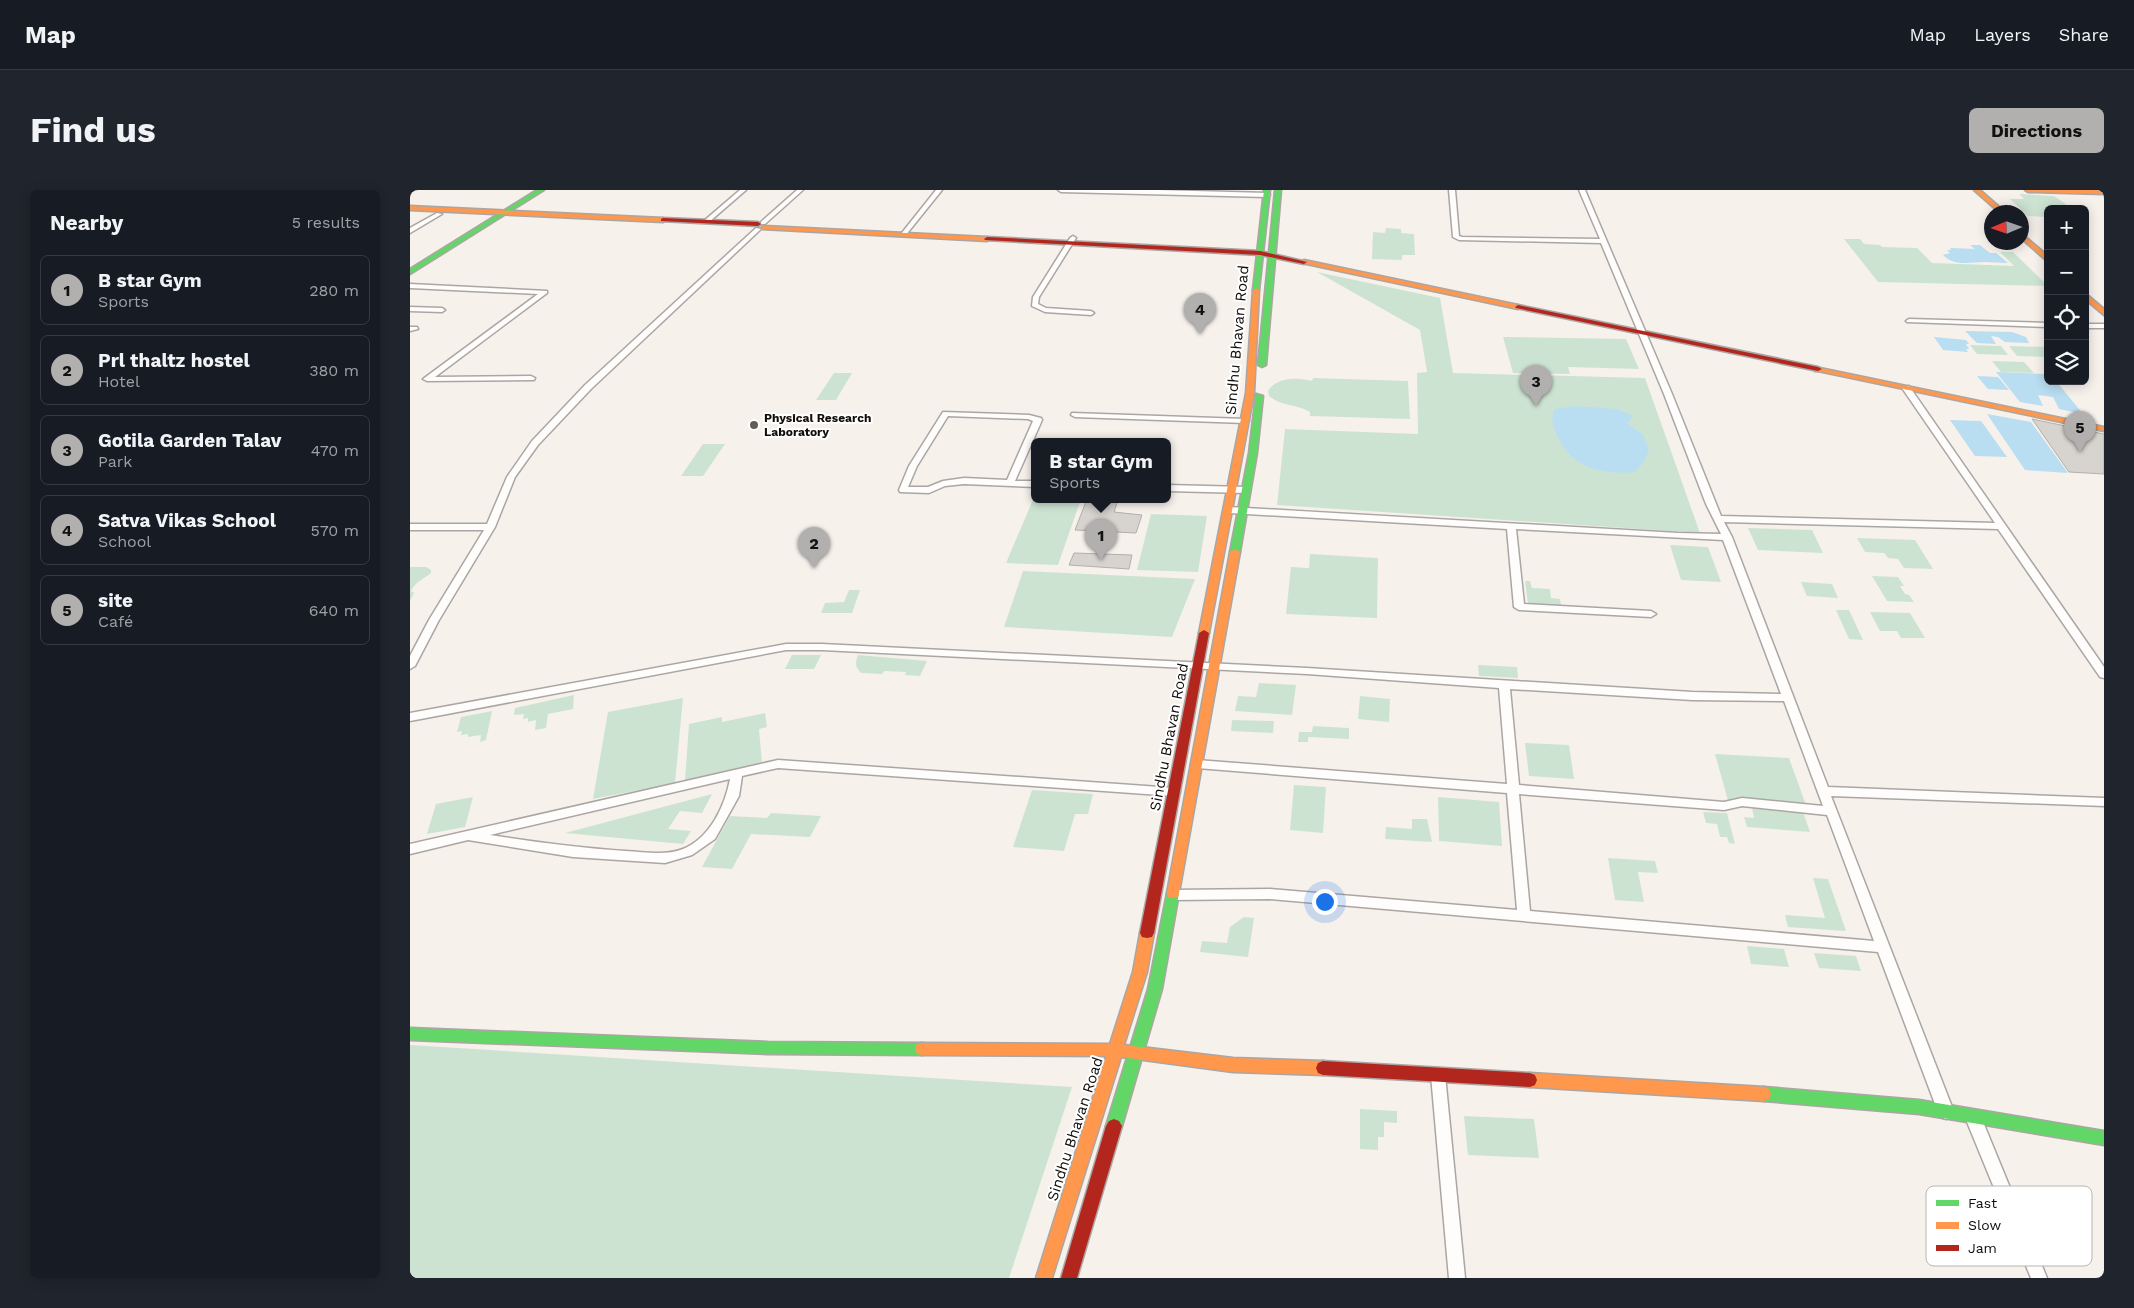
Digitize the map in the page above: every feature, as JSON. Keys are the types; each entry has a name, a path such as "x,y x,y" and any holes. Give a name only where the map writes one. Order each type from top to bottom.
{"main road":[{"path":"410,272 541,190"},
{"name":"Sindhu Bhavan Road","path":"1069,1278 1155,989 1198,764 1254,446 1278,190"},
{"path":"1971,190 1988,205"},
{"path":"1977,190 1994,205"},
{"path":"2028,190 2104,192"},
{"name":"Sindhu Bhavan Road","path":"1044,1278 1140,972 1250,393 1260,250 1267,193"},
{"path":"410,208 1260,250 2104,430"},
{"path":"410,213 707,221 761,226"},
{"path":"2029,236 2045,250"},
{"path":"2029,242 2044,256"},
{"path":"1273,252 1305,262 2104,424"},
{"path":"1271,270 1305,262"},
{"path":"2089,290 2104,304"},
{"path":"2089,299 2104,313"},
{"path":"410,1034 768,1048 1116,1050 1233,1065 1438,1074 1754,1093 1919,1107 2104,1138"}],"street":[{"path":"707,221 743,190"},
{"path":"410,666 434,620 490,527 511,477 535,443 588,387 800,190"},
{"path":"905,233 939,190"},
{"path":"1061,190 1267,193"},
{"path":"1452,190 1456,237 1461,239 1604,241"},
{"path":"1582,190 1668,394 1710,504 1727,537 1790,698 1946,1112"},
{"path":"410,231 439,214"},
{"path":"1071,240 1036,297 1034,305 1045,310 1090,313"},
{"path":"410,286 545,292 427,379 531,378"},
{"path":"410,309 442,310"},
{"path":"1909,321 2044,325"},
{"path":"2089,326 2104,326"},
{"path":"1906,388 2104,675"},
{"path":"1010,483 1038,420 1029,417 946,414 913,466 903,490 929,490 943,484 964,481 1010,483 1031,484"},
{"path":"1075,415 1245,421"},
{"path":"1171,488 1246,490"},
{"path":"1229,510 1678,536 1727,537"},
{"path":"1718,519 2002,526"},
{"path":"410,526 490,527"},
{"path":"1511,526 1519,607 1651,614"},
{"path":"410,717 786,647 822,647 1214,668 1307,671 1692,696 1790,698"},
{"path":"1504,685 1524,915"},
{"path":"410,849 778,764 1174,792"},
{"path":"1198,764 1724,806 1742,802 1832,811"},
{"path":"466,836 573,852 665,858 688,852 711,836 733,796 737,774"},
{"path":"1825,791 2104,802"},
{"path":"1172,894 1270,894 1884,947"},
{"path":"1438,1074 1456,1278"},
{"path":"1972,1117 2001,1186"},
{"path":"2034,1266 2039,1278"}],"green space":[{"path":"2019,194 2054,196 2067,205 2044,205 2044,217 2029,216 2029,205 2016,205 2010,199 2024,199"},
{"path":"1386,228 1401,229 1401,233 1414,234 1415,255 1402,255 1402,260 1372,259 1373,232 1385,233"},
{"path":"1844,239 1860,239 1864,244 1880,245 1882,247 1917,248 1932,263 2014,266 2000,252 2013,252 2044,282 2044,286 1878,282"},
{"path":"1317,272 1440,298 1453,373 1645,378 1700,533 1277,505 1285,429 1418,434 1417,373 1427,372 1420,330"},
{"path":"1503,337 1626,339 1639,369 1568,367 1570,374 1513,373"},
{"path":"1970,345 2001,346 2008,355 1977,354"},
{"path":"2009,346 2044,347 2044,357 2017,356"},
{"path":"1992,361 2024,362 2034,373 2001,372"},
{"path":"834,373 852,373 836,400 816,400"},
{"path":"1313,378 1408,381 1410,419 1310,416 1310,412 1305,409 1279,402 1269,396 1268,391 1276,383 1288,379 1312,381"},
{"path":"703,444 725,444 703,476 681,476"},
{"path":"1032,503 1080,503 1058,565 1006,563"},
{"path":"1151,514 1207,516 1198,572 1137,570"},
{"path":"1748,528 1812,530 1823,553 1758,550"},
{"path":"1857,538 1915,540 1933,569 1904,568 1898,559 1888,558 1884,553 1865,552"},
{"path":"1670,545 1708,547 1721,582 1681,580"},
{"path":"1310,554 1378,558 1377,618 1286,614 1291,567 1309,568"},
{"path":"410,567 426,567 431,570 431,573 412,588 411,591 414,593 410,601"},
{"path":"1023,571 1195,579 1172,637 1004,627"},
{"path":"1872,576 1898,577 1904,586 1900,586 1905,594 1909,595 1914,602 1887,601"},
{"path":"1525,581 1530,581 1532,588 1550,589 1551,598 1560,599 1561,606 1528,604"},
{"path":"1801,582 1832,584 1838,598 1807,596"},
{"path":"849,590 860,590 852,613 821,613 825,603 844,602"},
{"path":"1836,610 1849,610 1863,640 1849,639"},
{"path":"1870,612 1910,613 1925,638 1901,638 1897,631 1880,631"},
{"path":"792,655 821,655 814,669 785,669"},
{"path":"858,655 927,661 920,676 905,675 906,672 861,673 856,665"},
{"path":"1478,665 1517,667 1518,678 1479,676"},
{"path":"1259,683 1296,685 1292,715 1235,711 1238,696 1256,697"},
{"path":"574,695 573,709 548,714 546,728 535,730 536,720 528,722 528,718 523,719 524,714 514,715 515,708"},
{"path":"1360,696 1390,699 1389,722 1358,719"},
{"path":"683,698 675,783 593,799 608,712"},
{"path":"492,711 486,740 480,742 481,735 468,737 468,734 461,735 462,731 457,732 461,717"},
{"path":"765,713 767,727 759,729 762,763 685,781 689,724 722,717 722,722"},
{"path":"1232,720 1274,721 1273,733 1231,731"},
{"path":"1313,726 1349,728 1349,739 1308,737 1308,742 1298,742 1299,732 1312,732"},
{"path":"1525,743 1569,745 1574,779 1529,776"},
{"path":"1715,754 1789,758 1807,808 1729,804"},
{"path":"1294,785 1326,787 1323,833 1290,830"},
{"path":"1032,790 1093,794 1088,814 1075,814 1064,851 1013,847"},
{"path":"712,794 702,813 680,811 668,829 691,831 683,844 565,833"},
{"path":"473,797 465,827 427,834 436,804"},
{"path":"1438,797 1499,802 1502,846 1439,841"},
{"path":"1752,808 1803,812 1810,832 1747,827 1744,817 1754,818"},
{"path":"1703,812 1727,813 1735,844 1729,843 1727,837 1720,837 1717,824 1706,823"},
{"path":"771,813 821,816 810,837 751,834 732,869 702,867 730,816 767,818"},
{"path":"1412,819 1427,819 1432,842 1385,839 1386,827 1412,829"},
{"path":"1608,858 1655,861 1658,873 1638,872 1644,902 1615,900"},
{"path":"1813,878 1828,879 1846,931 1788,927 1785,915 1825,918"},
{"path":"1244,917 1254,918 1248,957 1200,952 1202,941 1227,943 1230,927"},
{"path":"1747,946 1784,949 1789,967 1751,964"},
{"path":"1814,953 1856,956 1861,971 1819,968"},
{"path":"410,1045 1072,1087 1009,1278 410,1278"},
{"path":"1360,1109 1397,1111 1397,1123 1384,1122 1384,1137 1378,1137 1378,1150 1360,1149"},
{"path":"1464,1116 1534,1119 1539,1158 1468,1155"}],"water":[{"path":"1970,245 1980,245 1984,250 1996,253 2008,263 1958,262 1948,259 1943,255 1950,253 1947,250 1951,250 1950,248 1975,249"},
{"path":"1965,331 2012,332 2026,337 2029,343 2005,342 1998,337 1991,336 1996,344 1977,343"},
{"path":"1934,337 1966,340 1969,344 1966,344 1969,349 1966,349 1968,352 1943,350"},
{"path":"1996,372 2044,374 2044,385 2059,385 2083,414 2059,409 2053,397 2038,395 2043,406 2020,402"},
{"path":"1977,376 1998,377 2009,390 1988,389"},
{"path":"1575,406 1617,409 1633,416 1627,423 1643,435 1649,450 1643,463 1635,472 1622,473 1599,470 1588,467 1570,455 1557,435 1552,419 1555,409"},
{"path":"1987,414 2031,422 2068,473 2025,470"},
{"path":"1950,420 1981,421 2007,457 1975,456"}],"building":[{"path":"2032,419 2104,434 2104,474 2069,472"},
{"path":"1085,503 1117,503 1114,512 1142,515 1136,533 1075,530"},
{"path":"1074,553 1132,555 1129,569 1069,565"}],"traffic: fast":[{"path":"410,272 541,190"},
{"path":"1256,290 1267,190"},
{"path":"1262,365 1278,190"},
{"path":"1235,552 1253,453 1259,396"},
{"path":"1114,1126 1155,989 1173,893"},
{"path":"410,1034 768,1048 922,1049"},
{"path":"1764,1094 1919,1107 2104,1138"}],"traffic: slow":[{"path":"1977,190 1994,205"},
{"path":"2028,190 2104,192"},
{"path":"410,208 663,220"},
{"path":"764,228 987,239"},
{"path":"2029,242 2044,256"},
{"path":"1304,262 1518,307"},
{"path":"1204,633 1250,393 1256,290"},
{"path":"2089,299 2104,313"},
{"path":"1818,369 2104,429"},
{"path":"1173,893 1235,552"},
{"path":"1044,1278 1140,972 1147,933"},
{"path":"922,1049 1116,1050 1233,1065 1323,1068"},
{"path":"1530,1080 1764,1094"}],"traffic: jam":[{"path":"663,220 758,224"},
{"path":"987,239 1260,253 1304,262"},
{"path":"1518,307 1818,369"},
{"path":"1147,933 1204,633"},
{"path":"1323,1068 1530,1080"},
{"path":"1069,1278 1114,1126"}],"place":[{"name":"Satva Vikas School","path":"1200,334"},
{"name":"Gotila Garden Talav","path":"1536,406"},
{"name":"Physical Research Laboratory","path":"754,425"},
{"name":"site","path":"2080,452"},
{"name":"B star Gym","path":"1101,560"},
{"name":"Prl thaltz hostel","path":"814,568"}]}
